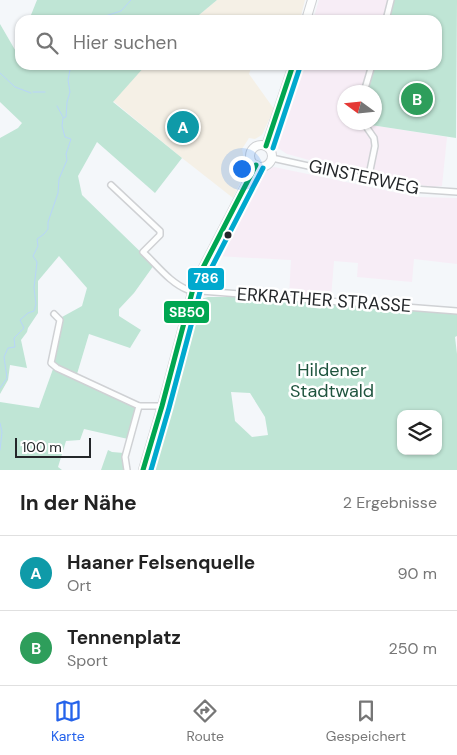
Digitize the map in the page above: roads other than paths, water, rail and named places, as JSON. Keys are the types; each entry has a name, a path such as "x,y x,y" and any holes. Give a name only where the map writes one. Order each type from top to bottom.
{"main road":[{"path":"308,15 312,0"},
{"path":"266,146 291,70"},
{"path":"255,146 266,146 271,151 272,158 267,165 256,166 251,160 251,153 255,146"},
{"path":"143,470 192,291 198,275 256,166"}],"street":[{"path":"387,15 391,0"},
{"path":"366,85 371,70"},
{"path":"368,130 374,138 368,180"},
{"name":"GINSTERWEG","path":"272,158 413,189 457,192"},
{"path":"111,185 160,231 160,235 143,252 180,287 192,291"},
{"name":"ERKRATHER STRASSE","path":"192,291 457,310"},
{"path":"54,314 60,320 51,363 57,368 139,406 162,406"},
{"path":"127,470 125,457 139,406"}],"waterway":[{"path":"108,15 121,11 131,0"},
{"path":"0,388 7,378 4,357 8,348 15,347 14,338 24,328 20,320 28,313 34,311 36,304 34,288 37,262 33,256 38,246 37,239 48,229 48,222 58,193 59,179 67,160 66,154 71,139 65,137 62,126 63,118 66,117 70,92 68,80 70,70"},
{"path":"0,73 15,87 31,93"},
{"path":"33,92 45,92"},
{"path":"57,106 63,117"},
{"path":"0,423 2,432 0,450"}],"place":[{"name":"Tennenplatz","path":"417,99"},
{"name":"Haaner Felsenquelle","path":"183,127"}],"park label":[{"name":"Hildener Stadtwald","path":"332,380"}]}
